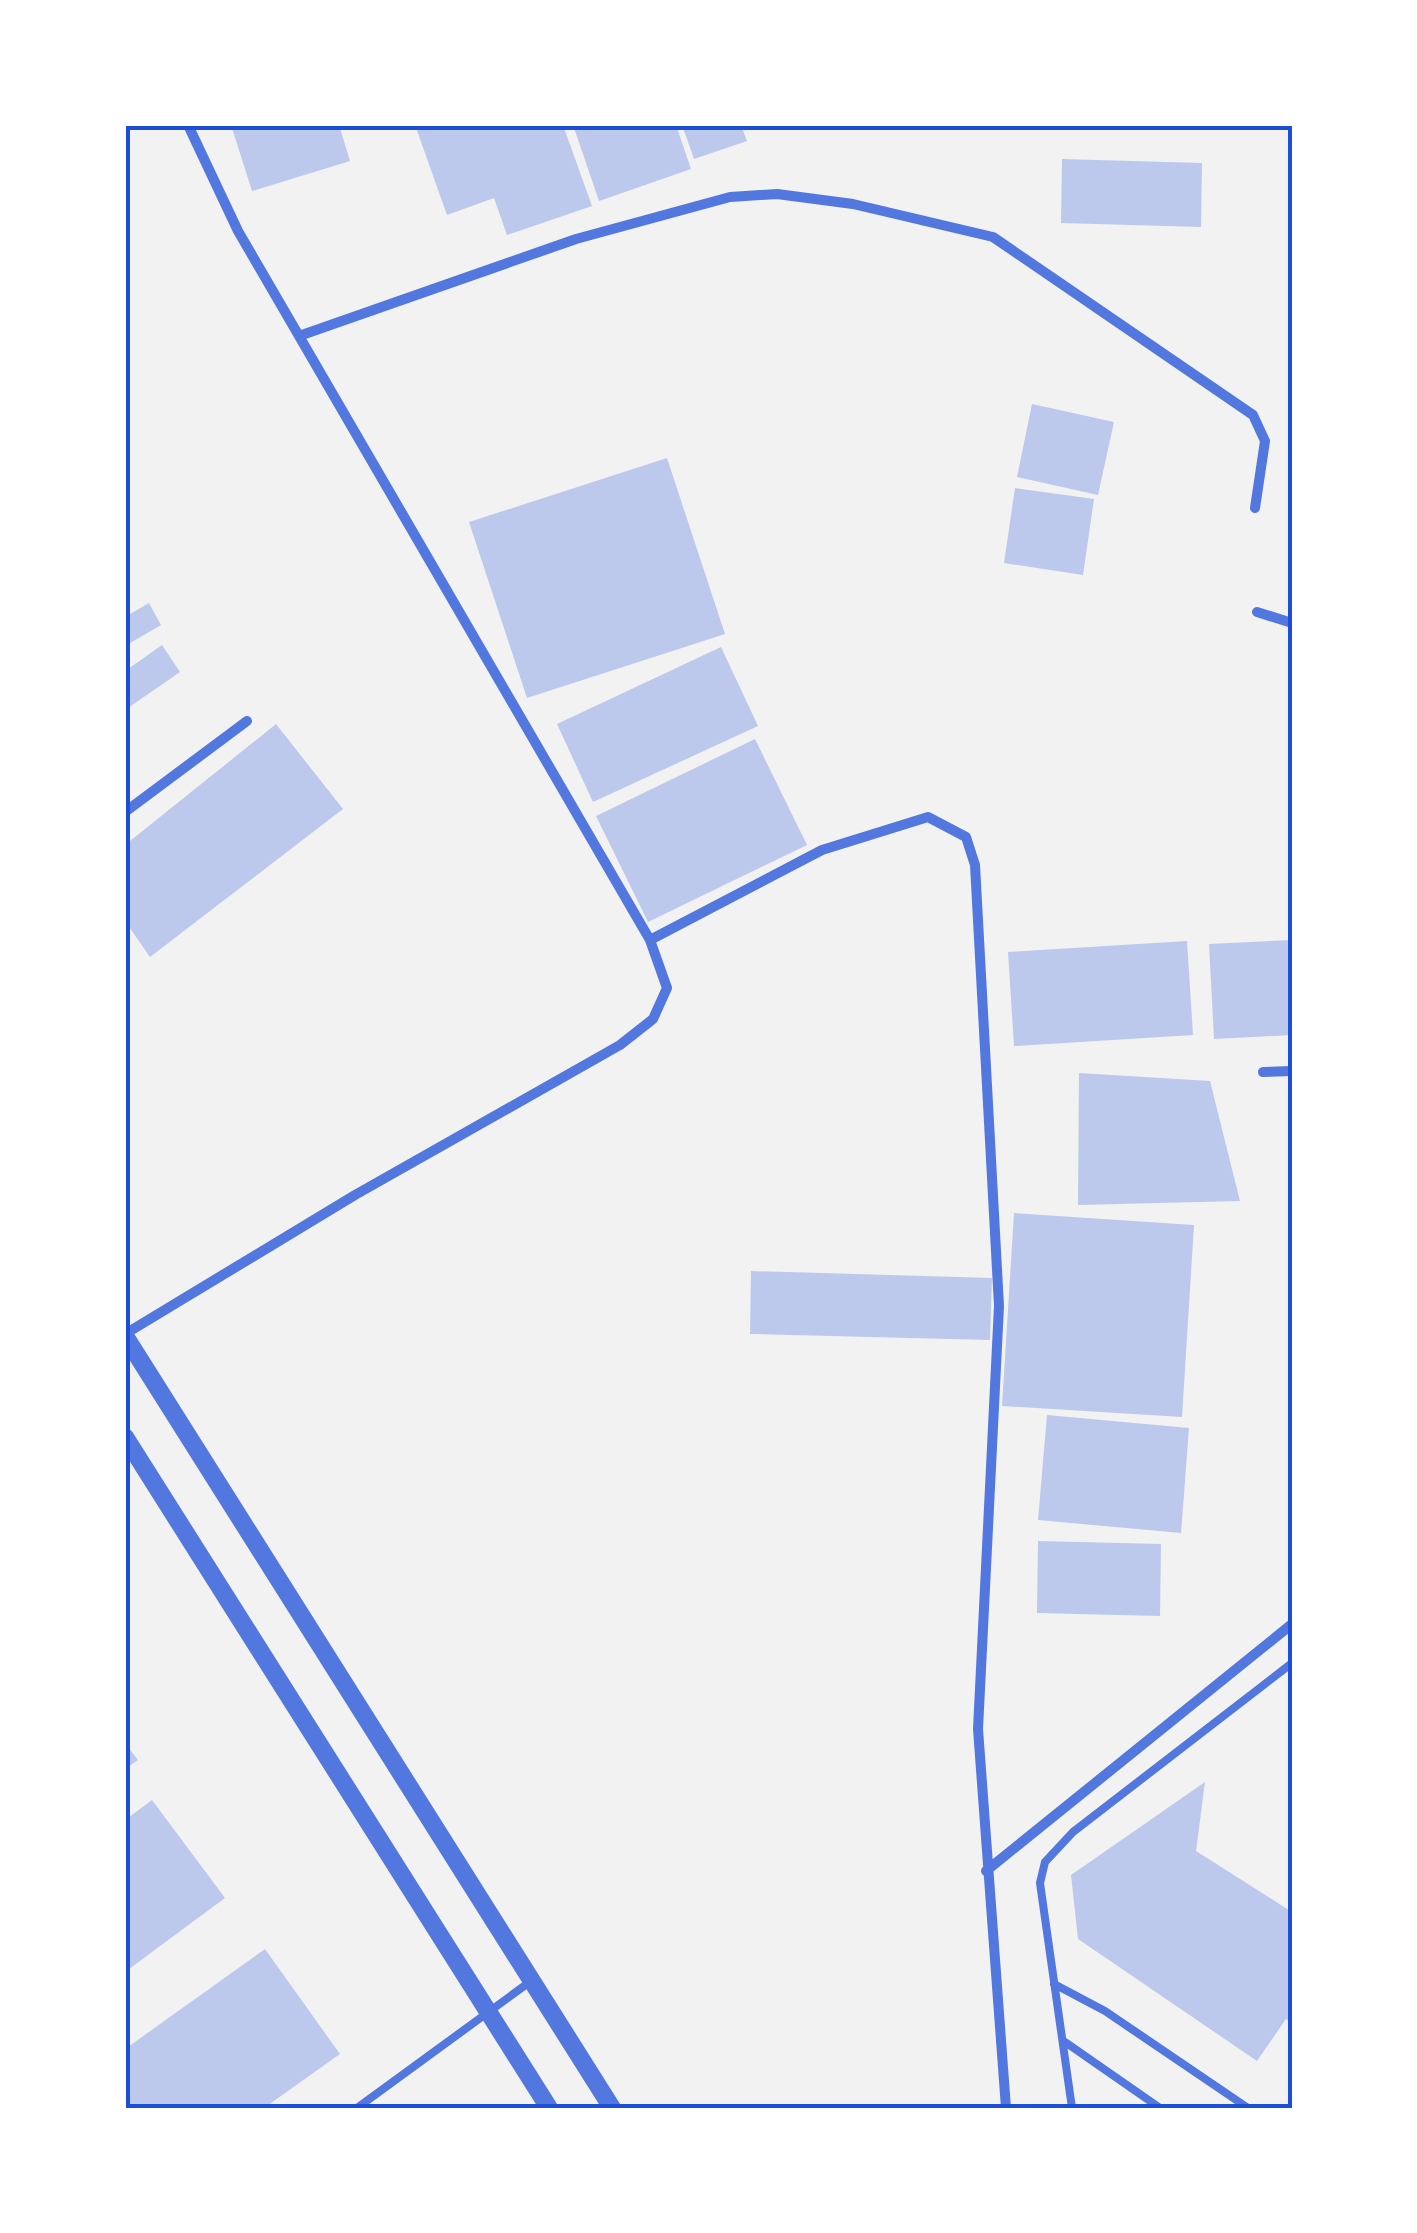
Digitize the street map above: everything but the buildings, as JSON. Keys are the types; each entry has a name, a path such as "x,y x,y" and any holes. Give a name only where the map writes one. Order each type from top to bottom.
{"street":[{"path":"188,125 238,231 650,940 668,988 653,1019 620,1045 355,1195 125,1335 612,2108"},
{"path":"299,336 576,240 730,197 776,194 853,204 993,236 1254,414 1265,441 1254,508"},
{"path":"1257,612 1292,623"},
{"path":"125,812 248,721"},
{"path":"650,940 822,850 928,817 966,836 975,865 999,1306 978,1729 1006,2108"},
{"path":"1263,1072 1292,1072"},
{"path":"125,1436 549,2108"},
{"path":"986,1871 1292,1624"}],"lane":[{"path":"1072,2108 1040,1884 1045,1862 1073,1832 1292,1664"},
{"path":"357,2108 532,1981"},
{"path":"1054,1984 1104,2012 1248,2108"},
{"path":"1064,2042 1160,2108"},
{"path":"1228,2108 1234,2098"}]}
